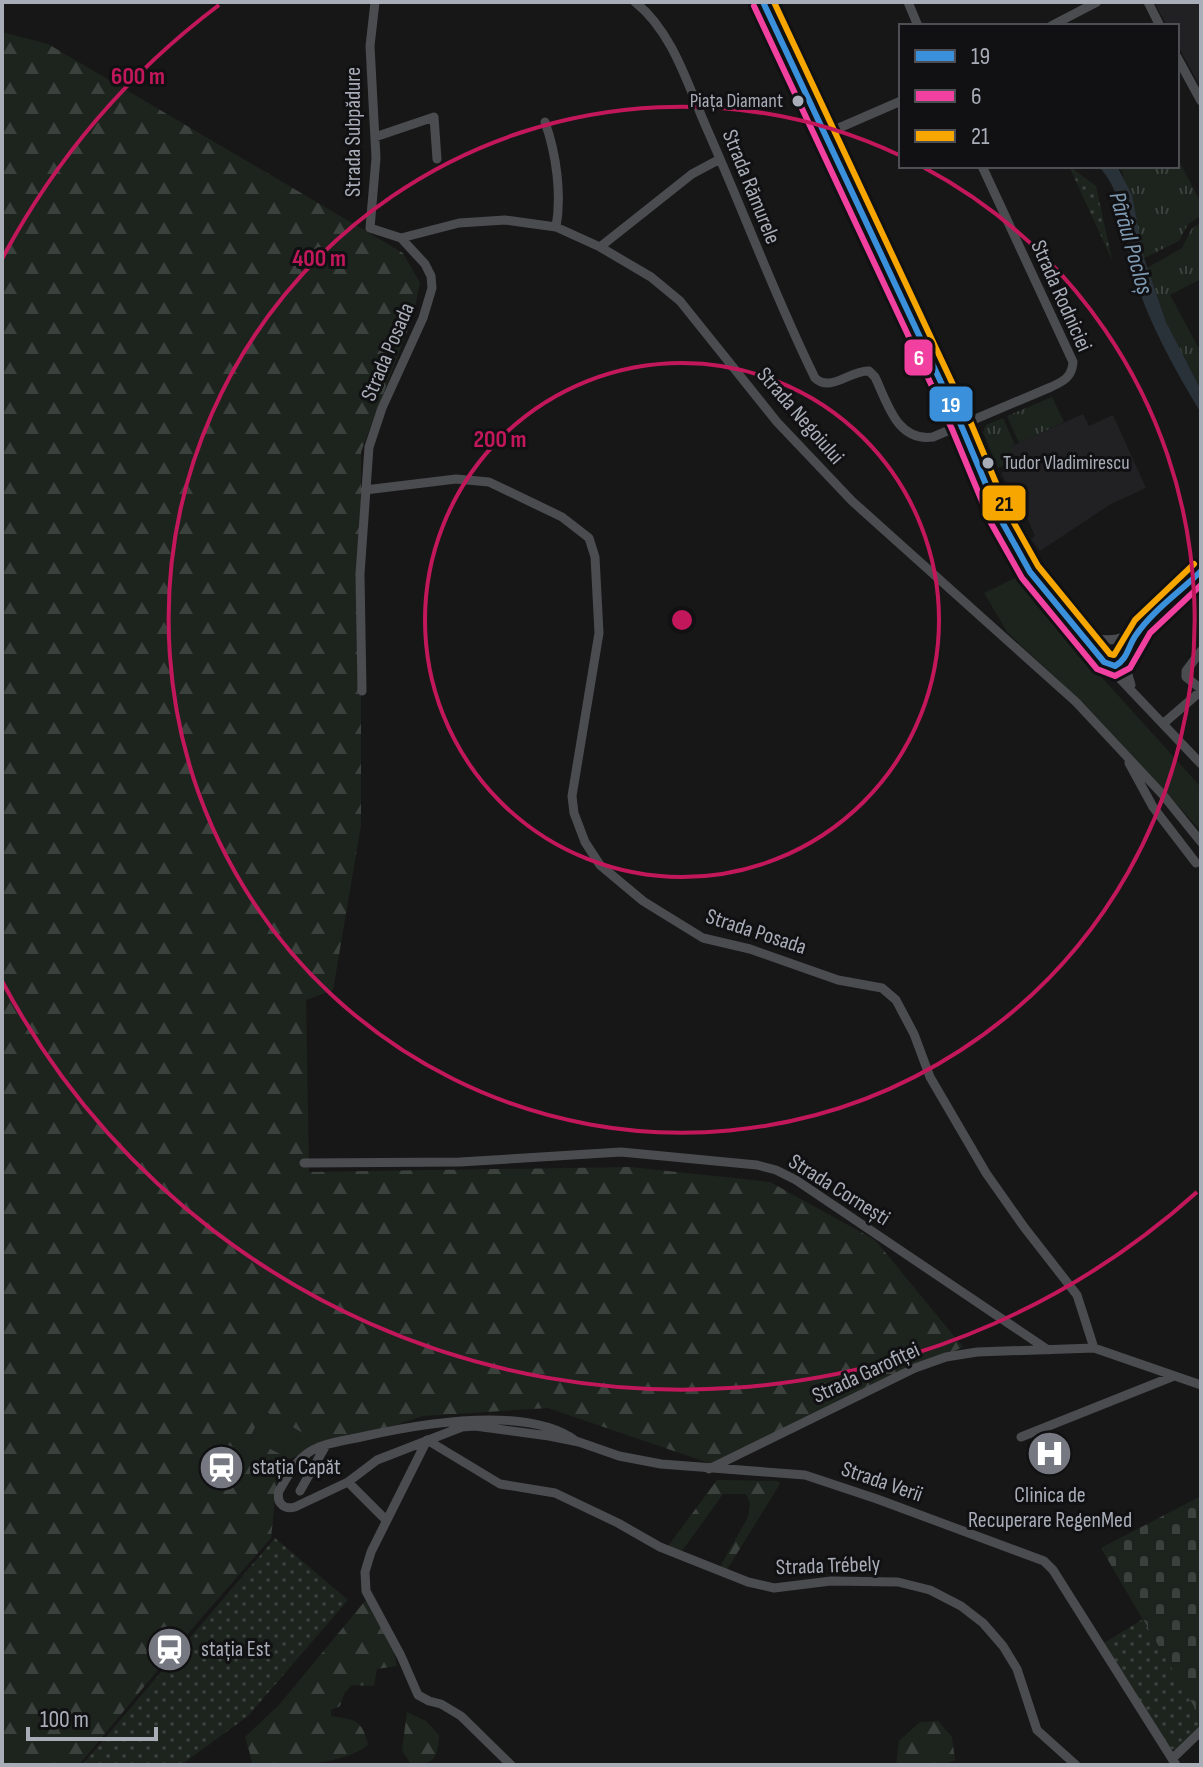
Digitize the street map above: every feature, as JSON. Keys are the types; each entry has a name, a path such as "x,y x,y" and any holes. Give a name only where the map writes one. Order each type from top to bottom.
{"street":[{"name":"Strada Subpădure","path":"375,2 370,46 375,185 370,228 401,238"},
{"name":"Strada Rămurele","path":"635,2 665,36 720,159 780,307 815,378 820,383 828,384 861,370 869,371 899,425 910,436 933,437 961,425"},
{"path":"763,2 1021,559 1104,661 1201,764"},
{"path":"908,2 917,24"},
{"path":"1055,24 1097,2"},
{"path":"1148,2 1159,24"},
{"path":"1179,61 1201,101"},
{"path":"825,134 899,102"},
{"path":"375,137 434,117 437,159"},
{"path":"545,122 554,159 558,198 556,227"},
{"path":"600,247 692,174 720,159"},
{"name":"Strada Rodniciei","path":"961,425 1064,381 1072,372 1073,362 983,168"},
{"name":"Strada Negoiului","path":"401,238 459,223 505,220 556,227 600,247 651,277 680,301 777,422 852,501 973,612 1014,644 1124,752 1200,840 1195,846 1198,866"},
{"name":"Strada Posada","path":"362,691 360,574 369,447 382,408 423,318 432,288 425,264 401,238"},
{"name":"Strada Posada","path":"365,490 456,479 489,482 562,517 589,538 595,557 599,633 572,796 574,813 585,842 600,865 643,901 703,938 750,949 838,980 882,988 896,1000 914,1034 930,1077 986,1173 1077,1295 1094,1348"},
{"path":"1104,661 1115,666 1126,656 1143,626 1201,571"},
{"path":"1104,661 1101,650 1113,640 1143,626"},
{"path":"1077,629 1095,639 1124,644 1126,673 1132,689"},
{"path":"1077,629 1101,664 1141,705 1164,723"},
{"path":"1164,723 1201,690 1186,677 1186,671 1201,651"},
{"name":"Strada Negoiului","path":"1124,752 1153,807 1198,866"},
{"name":"Strada Cornești","path":"304,1163 460,1162 621,1152 766,1167 796,1180 1048,1350"},
{"path":"1048,1350 1094,1348 1201,1385"},
{"name":"Strada Garofiței","path":"709,1469 915,1368 946,1357 977,1352 1048,1350"},
{"path":"1021,1437 1174,1376"},
{"path":"427,1440 377,1460 348,1482 292,1508 285,1507 278,1499 290,1472 305,1455 326,1445 393,1430 477,1420 542,1424 562,1431 579,1442"},
{"name":"Strada Verii","path":"427,1440 462,1427 475,1426 579,1442 619,1456 661,1464 805,1475 1039,1557 1053,1570 1174,1762"},
{"path":"427,1440 367,1562 366,1591 418,1695 461,1716 511,1765"},
{"name":"Strada Trébely","path":"427,1440 500,1484 555,1493 660,1547 748,1582 774,1588 831,1581 898,1582 930,1590 961,1606 983,1623 1003,1646 1017,1669 1037,1730 1076,1765"},
{"path":"300,1504 300,1491 326,1445"},
{"path":"348,1482 386,1520"},
{"path":"279,1491 292,1485 300,1491"},
{"path":"1174,1762 1201,1731"}],"shaded area":[{"path":"1154,2 1201,2 1201,88 1179,48 1179,24 1166,24"},
{"path":"1083,414 1089,426 1113,415 1146,488 1111,504 1040,551 1031,539 1035,536 1015,490 1010,492 1001,473 1014,467 1009,456 1010,447"}],"green space":[{"path":"2,32 48,44 403,253 420,283 413,316 361,452 361,825 333,990 306,1000 309,1172 630,1167 770,1182 875,1240 963,1347 712,1464 548,1408 423,1416 279,1462 271,1538 79,1765 2,1765"},
{"path":"1179,161 1201,203 1201,216 1188,224 1179,241 1144,258 1119,168 1179,168"},
{"path":"1070,168 1096,186 1112,260"},
{"path":"1201,223 1201,279 1170,295 1198,347 1201,346 1201,390 1166,322 1147,268 1182,248 1192,228"},
{"path":"1052,397 1064,422 1019,443 1007,416"},
{"path":"1003,418 1015,445 1010,447 1012,462 998,468 983,432 986,425"},
{"path":"1017,577 1039,608 1201,787 1201,831 1086,706 1007,632 984,593"},
{"path":"263,1410 303,1433 280,1454 250,1438"},
{"path":"717,1480 778,1481 780,1484 726,1571 721,1565 748,1517 750,1503 746,1494 723,1494 682,1551 666,1549"},
{"path":"1201,1496 1201,1719 1101,1548"},
{"path":"275,1538 348,1600 248,1716 181,1765 82,1765"},
{"path":"365,1601 369,1602 386,1633 397,1666 377,1669 374,1686 352,1685 344,1694 340,1706 331,1710 331,1716 360,1725 368,1745 328,1761 250,1765 252,1761 245,1737 279,1705"},
{"path":"1143,1619 1201,1719 1201,1726 1176,1750 1170,1749 1104,1643"},
{"path":"407,1712 426,1721 439,1735 438,1749 430,1761 410,1763 402,1750"},
{"path":"938,1721 952,1737 955,1760 942,1765 896,1765 899,1741 920,1722"}],"water":[{"name":"Pârâul Pocloș","path":"1100,168 1118,168 1132,195 1144,258 1166,322 1201,390 1201,413 1147,311 1130,261 1119,203"}],"transit line":[{"name":"19","path":"763,2 961,425 1000,518 1030,572 1104,662 1115,666 1123,660 1150,617 1201,571"},
{"name":"21","path":"774,2 970,421 1009,514 1038,566 1114,655 1135,620 1194,564"},
{"name":"6","path":"754,6 952,429 991,523 1022,578 1097,669 1115,676 1130,668 1150,633 1201,585"}],"place":[{"name":"Piața Diamant","path":"798,101"},
{"name":"Tudor Vladimirescu","path":"988,463"},
{"name":"Clinica de Recuperare RegenMed","path":"1050,1454"},
{"name":"stația Capăt","path":"221,1467"},
{"name":"stația Est","path":"170,1649"}]}
